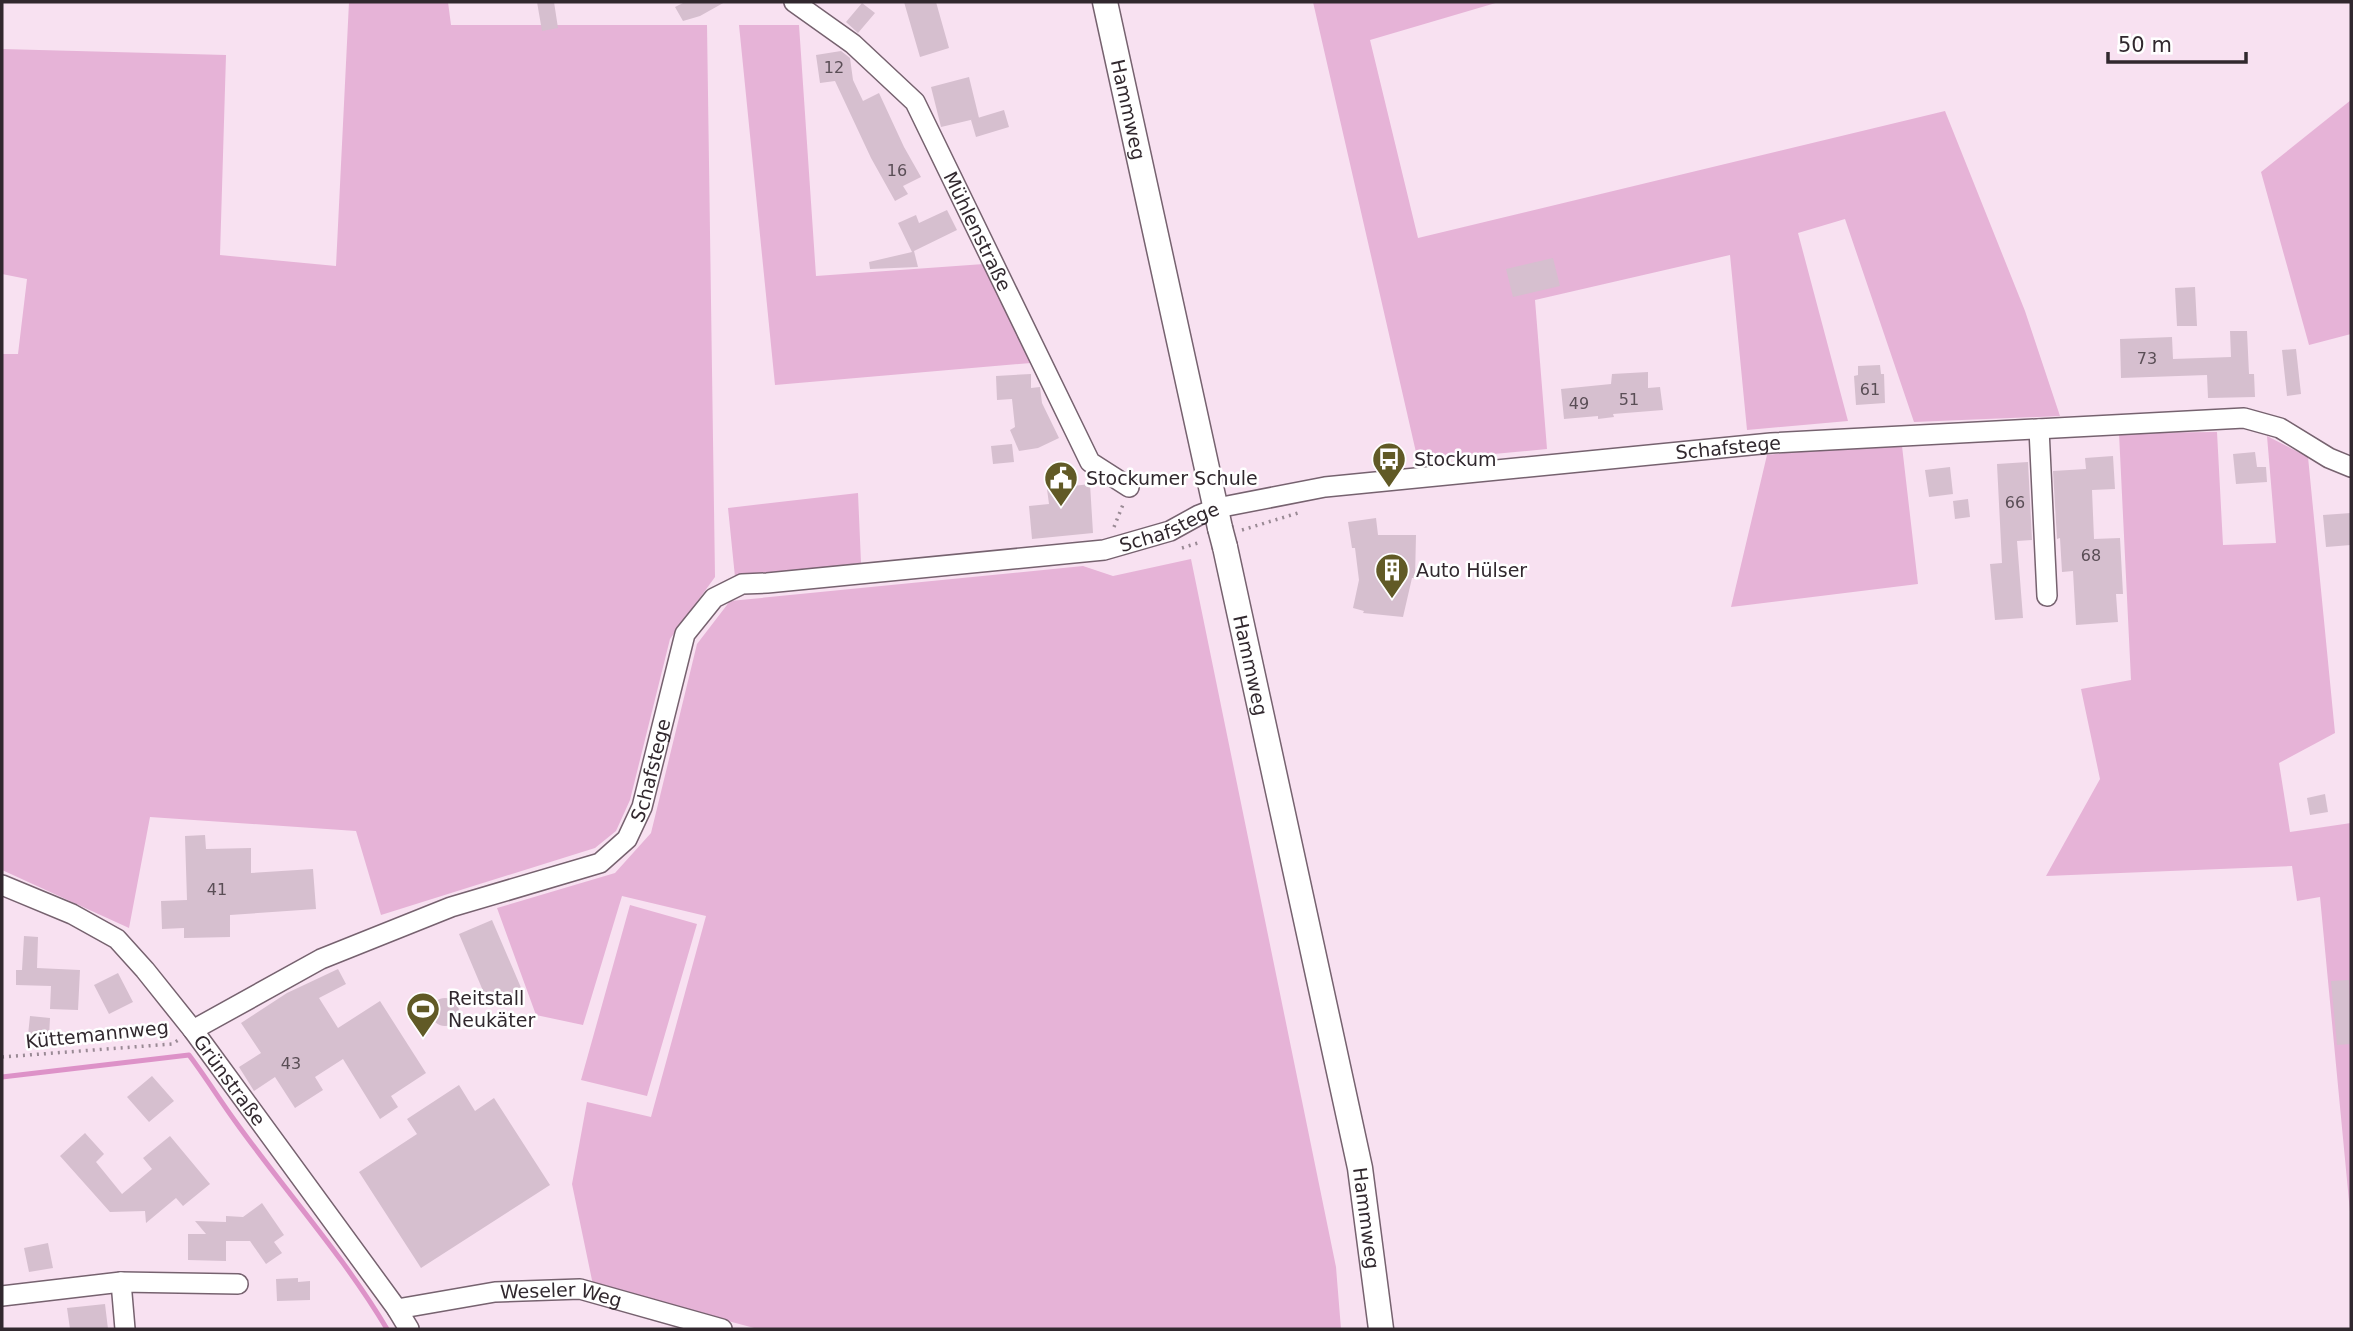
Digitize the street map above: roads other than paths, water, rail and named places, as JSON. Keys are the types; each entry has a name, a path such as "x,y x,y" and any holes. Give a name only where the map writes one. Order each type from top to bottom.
{"main road":[{"name":"Hammweg","path":"1105,2 1360,1168 1381,1329"}],"street":[{"name":"Mühlenstraße","path":"794,2 853,44 915,102 1090,462 1129,487"},
{"name":"Schafstege","path":"193,1030 321,959 451,907 600,863 627,839 642,807 685,634 713,598 742,584 1104,550 1170,531 1199,515 1221,528 1325,486 1757,444 2244,418 2280,428 2329,458 2351,467"},
{"path":"2039,429 2047,596"},
{"name":"Grünstraße","path":"2,885 72,914 117,939 193,1030 409,1329"},
{"path":"2,1296 121,1282 238,1284"},
{"path":"121,1282 125,1329"},
{"name":"Weseler Weg","path":"397,1310 495,1292 580,1289 722,1329"}],"waterway":[{"path":"2,1077 189,1055 254,1147 352,1275 387,1329"}],"place":[{"name":"Stockum","path":"1389,489"},
{"name":"Stockumer Schule","path":"1061,508"},
{"name":"Auto Hülser","path":"1392,600"},
{"name":"Reitstall Neukäter","path":"423,1039"}]}
